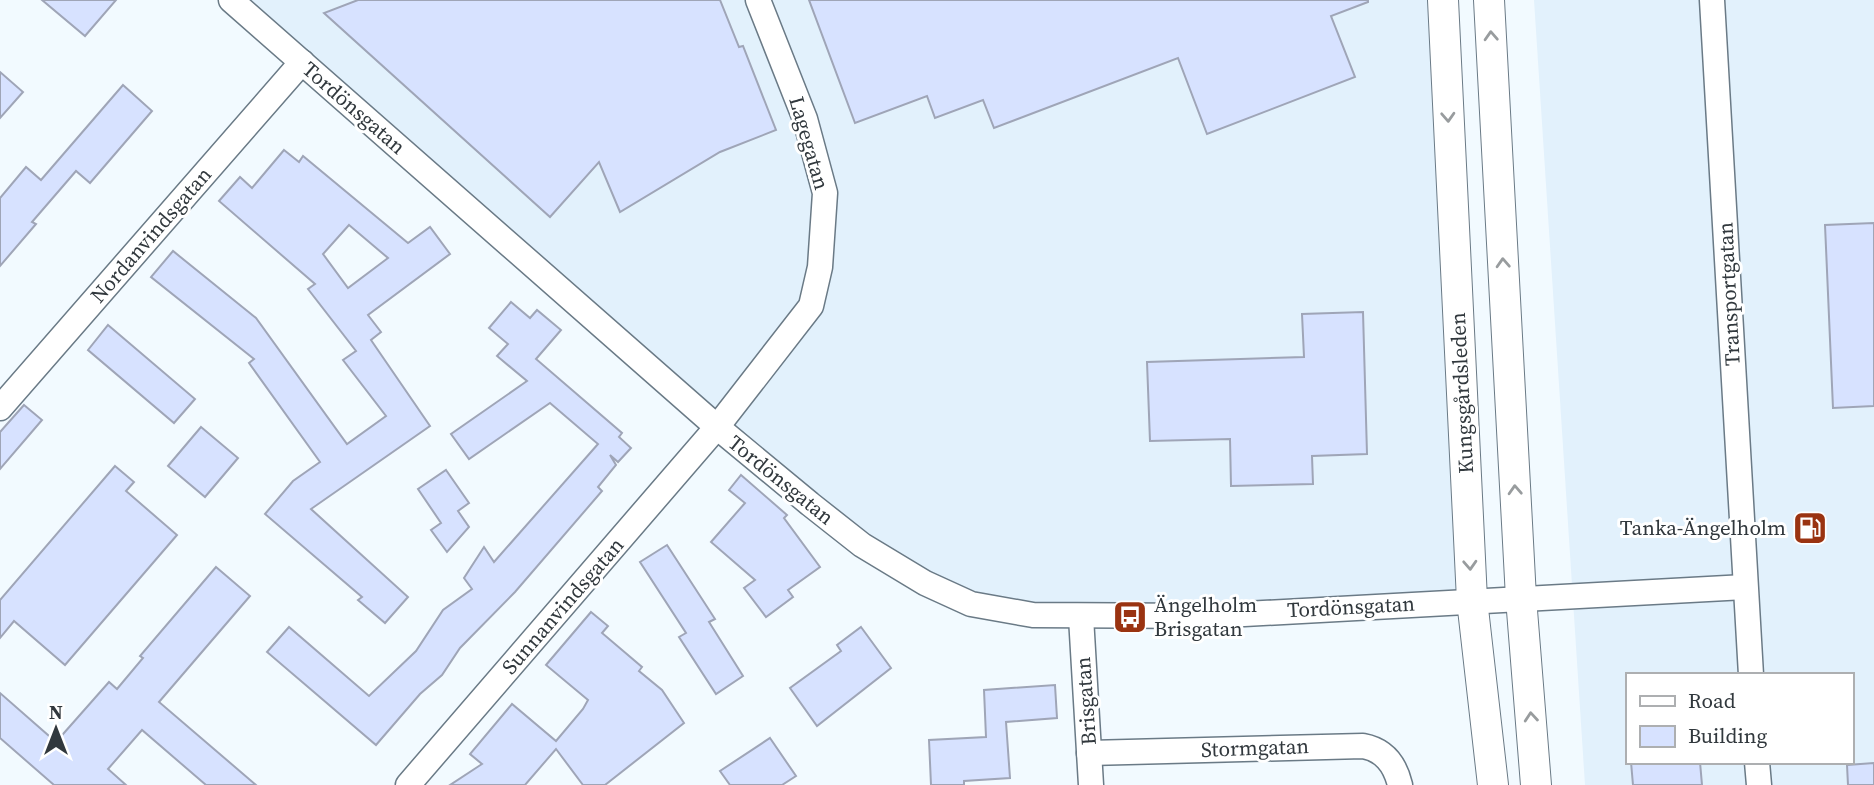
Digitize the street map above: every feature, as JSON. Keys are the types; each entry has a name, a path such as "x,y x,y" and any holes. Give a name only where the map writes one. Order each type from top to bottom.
{"main road":[{"name":"Kungsgårdsleden","path":"1443,0 1472,600 1493,785"},
{"path":"1489,0 1521,598 1536,785"}],"street":[{"name":"Tordönsgatan","path":"231,0 717,427 862,545 925,583 971,604 994,610 1081,617 1208,616 1472,600"},
{"name":"Lagegatan","path":"717,427 811,306 821,267 825,193 817,155 758,0"},
{"name":"Transportgatan","path":"1712,0 1751,673"},
{"name":"Nordanvindsgatan","path":"0,408 302,62"},
{"name":"Sunnanvindsgatan","path":"408,785 717,427"},
{"path":"1472,600 1745,587"},
{"name":"Brisgatan","path":"1081,617 1091,785"},
{"name":"Stormgatan","path":"1089,753 1363,746 1373,748 1387,758 1400,785"},
{"path":"1758,764 1759,785"}],"shaded area":[{"path":"236,0 1439,0 1468,595 1208,612 995,606 865,542"},
{"path":"1534,0 1874,0 1874,785 1585,785"}],"building":[{"path":"42,0 116,0 85,36"},
{"path":"358,0 720,0 739,47 743,46 776,130 720,152 620,212 599,162 550,217 324,13"},
{"path":"809,0 1368,2 1331,16 1355,77 1207,134 1178,58 994,128 983,100 935,118 927,96 855,123"},
{"path":"0,72 23,92 0,118"},
{"path":"123,85 152,111 90,183 76,171 32,222 36,224 0,266 0,198 26,167 41,180"},
{"path":"284,150 299,162 303,156 408,243 430,227 450,254 368,315 381,332 371,340 430,426 311,509 408,597 385,623 358,600 362,597 265,514 293,481 320,462 249,363 254,359 151,277 173,251 256,318 347,444 386,416 343,360 356,351 308,289 315,284 219,201 240,177 252,188","holes":["349,225 388,258 348,288 323,254"]},
{"path":"1874,223 1874,406 1833,408 1825,225"},
{"path":"511,302 530,318 537,310 561,330 536,359 622,433 619,437 631,448 618,462 610,455 616,465 598,487 602,491 515,592 460,648 442,675 420,694 376,745 267,652 289,627 369,696 416,651 443,610 472,589 464,578 484,547 494,562 598,444 550,403 469,459 451,434 527,381 497,356 508,344 489,328"},
{"path":"1363,312 1367,454 1312,456 1313,484 1231,486 1230,439 1150,441 1147,362 1304,357 1302,314"},
{"path":"108,325 195,399 174,423 88,350"},
{"path":"24,405 42,420 0,469 0,432"},
{"path":"201,427 238,458 205,497 168,466"},
{"path":"115,466 134,482 126,491 177,535 65,665 14,621 0,638 0,600"},
{"path":"446,470 469,503 458,511 469,527 447,552 431,530 441,523 418,489"},
{"path":"741,475 787,515 784,518 820,567 788,590 793,597 766,617 744,588 755,580 711,542 745,503 729,490"},
{"path":"667,545 715,619 709,622 743,676 716,694 679,637 686,633 640,562"},
{"path":"216,567 250,596 159,702 256,785 206,785 142,730 108,769 126,785 54,785 0,738 0,693 56,742 109,682 117,689 143,658 140,656"},
{"path":"591,612 608,626 602,633 642,667 639,671 662,690 684,723 605,785 583,785 556,749 525,785 450,785 482,764 470,754 512,704 556,741 583,709 588,700 546,665"},
{"path":"861,627 891,668 817,726 790,688 841,651 837,645"},
{"path":"1055,685 1057,718 1006,722 1010,778 964,781 964,785 931,785 929,740 986,737 984,690"},
{"path":"770,738 796,776 782,785 730,785 720,771"},
{"path":"1874,763 1874,785 1848,785 1847,765"},
{"path":"1631,764 1700,764 1702,785 1633,785"}],"place":[{"name":"Tanka-Ängelholm","path":"1810,528"},
{"name":"Ängelholm Brisgatan","path":"1130,617"}]}
